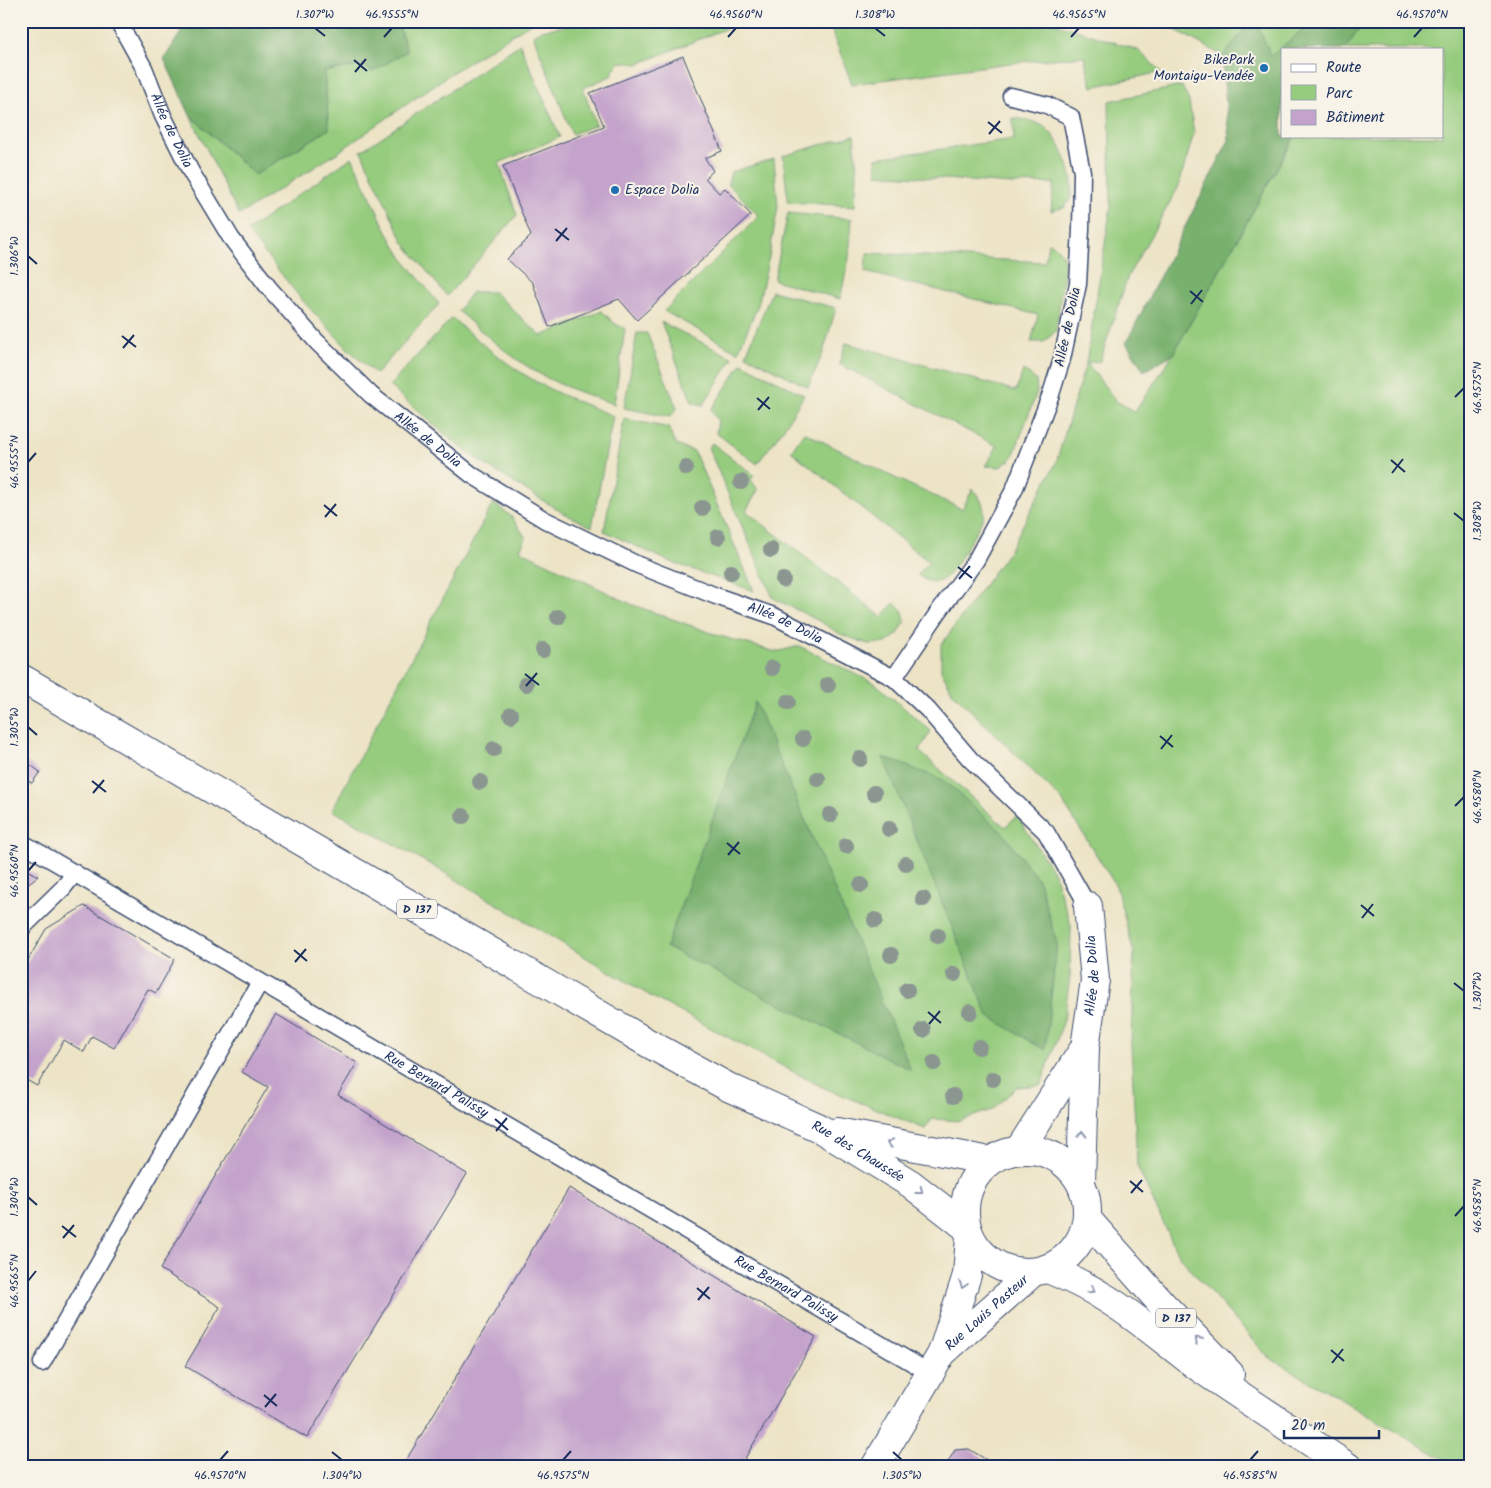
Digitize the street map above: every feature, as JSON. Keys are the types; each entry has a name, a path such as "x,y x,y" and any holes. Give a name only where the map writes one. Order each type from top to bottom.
{"main road":[{"name":"D 137","path":"21,678 648,1043 728,1087 818,1128"},
{"name":"Allée de Dolia","path":"1081,1183 1085,1047 1095,980 1088,906"},
{"name":"Allée de Dolia","path":"1019,1150 1085,1047"},
{"name":"Rue des Chaussée","path":"818,1128 990,1161"},
{"name":"Rue des Chaussée","path":"818,1128 911,1184 968,1232"},
{"path":"1019,1150 1038,1151 1056,1157 1070,1168 1081,1183 1087,1200 1088,1219 1083,1235 1075,1249 1063,1261 1040,1271 1013,1272 995,1265 980,1253 968,1232 964,1208 968,1191 977,1174 990,1161 1004,1154 1019,1150"},
{"name":"D 137","path":"1088,1219 1162,1304 1209,1351 1267,1414"},
{"name":"Rue Louis Pasteur","path":"875,1467 936,1363 967,1275 968,1232"},
{"name":"D 137","path":"1040,1271 1082,1284 1104,1297 1196,1365 1348,1467"},
{"name":"Rue Louis Pasteur","path":"936,1363 1040,1271"}],"lane":[{"name":"Allée de Dolia","path":"118,21 144,68 163,116 191,172 231,238 268,288 371,395 472,475 545,520 638,565 716,596 774,616 894,678 928,710 970,759 1046,832 1088,906"},
{"name":"Allée de Dolia","path":"894,678 976,560 1014,490 1051,394 1062,359 1078,284 1082,172 1071,117 1047,104 1012,96"},
{"name":"Rue Bernard Palissy","path":"21,842 260,982 936,1363"},
{"path":"21,929 63,888 75,873"},
{"path":"42,1364 260,982"}],"green space":[{"path":"175,21 397,21 407,51 372,72 363,65 324,72 329,129 255,175 190,115 164,59 181,32"},
{"path":"397,21 534,21 453,72 340,151 239,215 190,115 255,175 329,129 324,72 363,65 407,51"},
{"path":"593,21 736,21 737,24 638,64 621,62 613,70 613,75 583,88 596,125 572,134 533,35 542,30"},
{"path":"828,21 1048,21 1138,50 1161,72 1092,87 1084,56 1010,63 852,84"},
{"name":"BikePark Montaigu-Vendée","path":"1159,21 1334,21 1281,48 1281,87"},
{"path":"1251,21 1256,21 1271,56 1313,21 1365,21 1346,48 1281,48 1281,138 1294,138 1173,354 1144,371 1126,343 1229,140 1222,58"},
{"path":"1365,21 1470,21 1470,1467 1457,1467 1268,1357 1178,1255 1137,1166 1131,1044 1134,953 1116,886 1061,799 953,693 941,670 941,645 1009,551 1056,463 1086,363 1111,206 1109,101 1182,86 1189,101 1194,133 1178,188 1128,276 1100,361 1087,363 1116,401 1135,412 1173,354 1294,138 1444,138 1444,48 1346,48"},
{"path":"520,44 560,137 499,163 517,215 447,296 404,243 361,151"},
{"path":"1013,118 1043,126 1056,139 1066,158 1071,179 1071,197 1065,207 1051,211 1054,183 1011,184 877,174 876,158 1014,139"},
{"path":"854,135 857,172 855,206 788,202 783,156"},
{"path":"352,157 387,232 402,257 439,304 376,374 351,352 302,300 247,231"},
{"path":"774,159 778,207 769,257 758,305 738,352 664,311 759,216 728,184 731,172"},
{"path":"788,213 852,219 849,258 840,299 774,280"},
{"path":"1048,243 1053,244 1060,251 1065,262 1056,331 1044,342 1031,342 1038,315 865,272 867,253 1045,262"},
{"path":"772,291 836,308 823,353 808,387 746,355"},
{"path":"472,292 494,292 541,336 602,311 614,323 625,329 614,404 547,378 496,344 458,311"},
{"path":"452,318 495,354 533,380 566,397 613,416 592,527 563,513 487,466 459,446 389,386"},
{"path":"661,322 733,358 703,405 692,402"},
{"path":"637,333 647,333 677,408 670,417 624,408"},
{"path":"846,343 1016,391 1023,370 1036,380 1037,392 1013,457 1001,467 986,466 997,446 839,364"},
{"path":"742,363 804,395 784,428 757,464 716,433 718,421 711,410"},
{"path":"624,419 670,428 674,442 694,451 754,591 668,561 604,531"},
{"path":"804,432 962,509 973,489 982,503 984,510 983,518 968,546 946,577 932,582 918,575 929,562 791,451"},
{"path":"712,443 754,475 751,480 758,490 746,511 882,617 894,603 903,611 905,622 898,634 886,643 868,644 840,634 821,622 773,598 708,447"},
{"path":"493,503 511,516 526,538 520,550 633,605 720,636 776,652 799,646 876,684 931,731 919,751 1005,827 1017,816 1054,873 1071,925 1070,976 1064,1020 1041,1085 1017,1087 992,1110 959,1121 932,1119 925,1129 822,1087 652,997 435,867 332,810"},
{"path":"755,702 911,1070 666,947"},
{"path":"883,757 944,780 1003,833 1039,881 1057,944 1045,1050 988,1016"}],"building":[{"name":"Espace Dolia","path":"683,56 722,151 705,158 713,171 705,178 719,193 725,188 751,215 637,320 619,299 549,327 534,284 507,259 531,236 503,166 604,126 590,93"},
{"path":"28,763 40,772 32,783 21,776"},
{"path":"21,867 38,876 21,889"},
{"path":"84,906 175,959 156,993 148,989 114,1048 92,1036 84,1052 64,1040 37,1086 21,1077 21,972 46,929"},
{"path":"276,1014 357,1063 338,1095 467,1174 307,1438 185,1366 220,1307 160,1269 268,1087 242,1072"},
{"path":"569,1188 816,1337 740,1467 402,1467"},
{"path":"969,1449 998,1467 945,1467 955,1450"}],"place":[{"name":"BikePark Montaigu-Vendée","path":"1264,68"},
{"name":"Espace Dolia","path":"615,190"}]}
